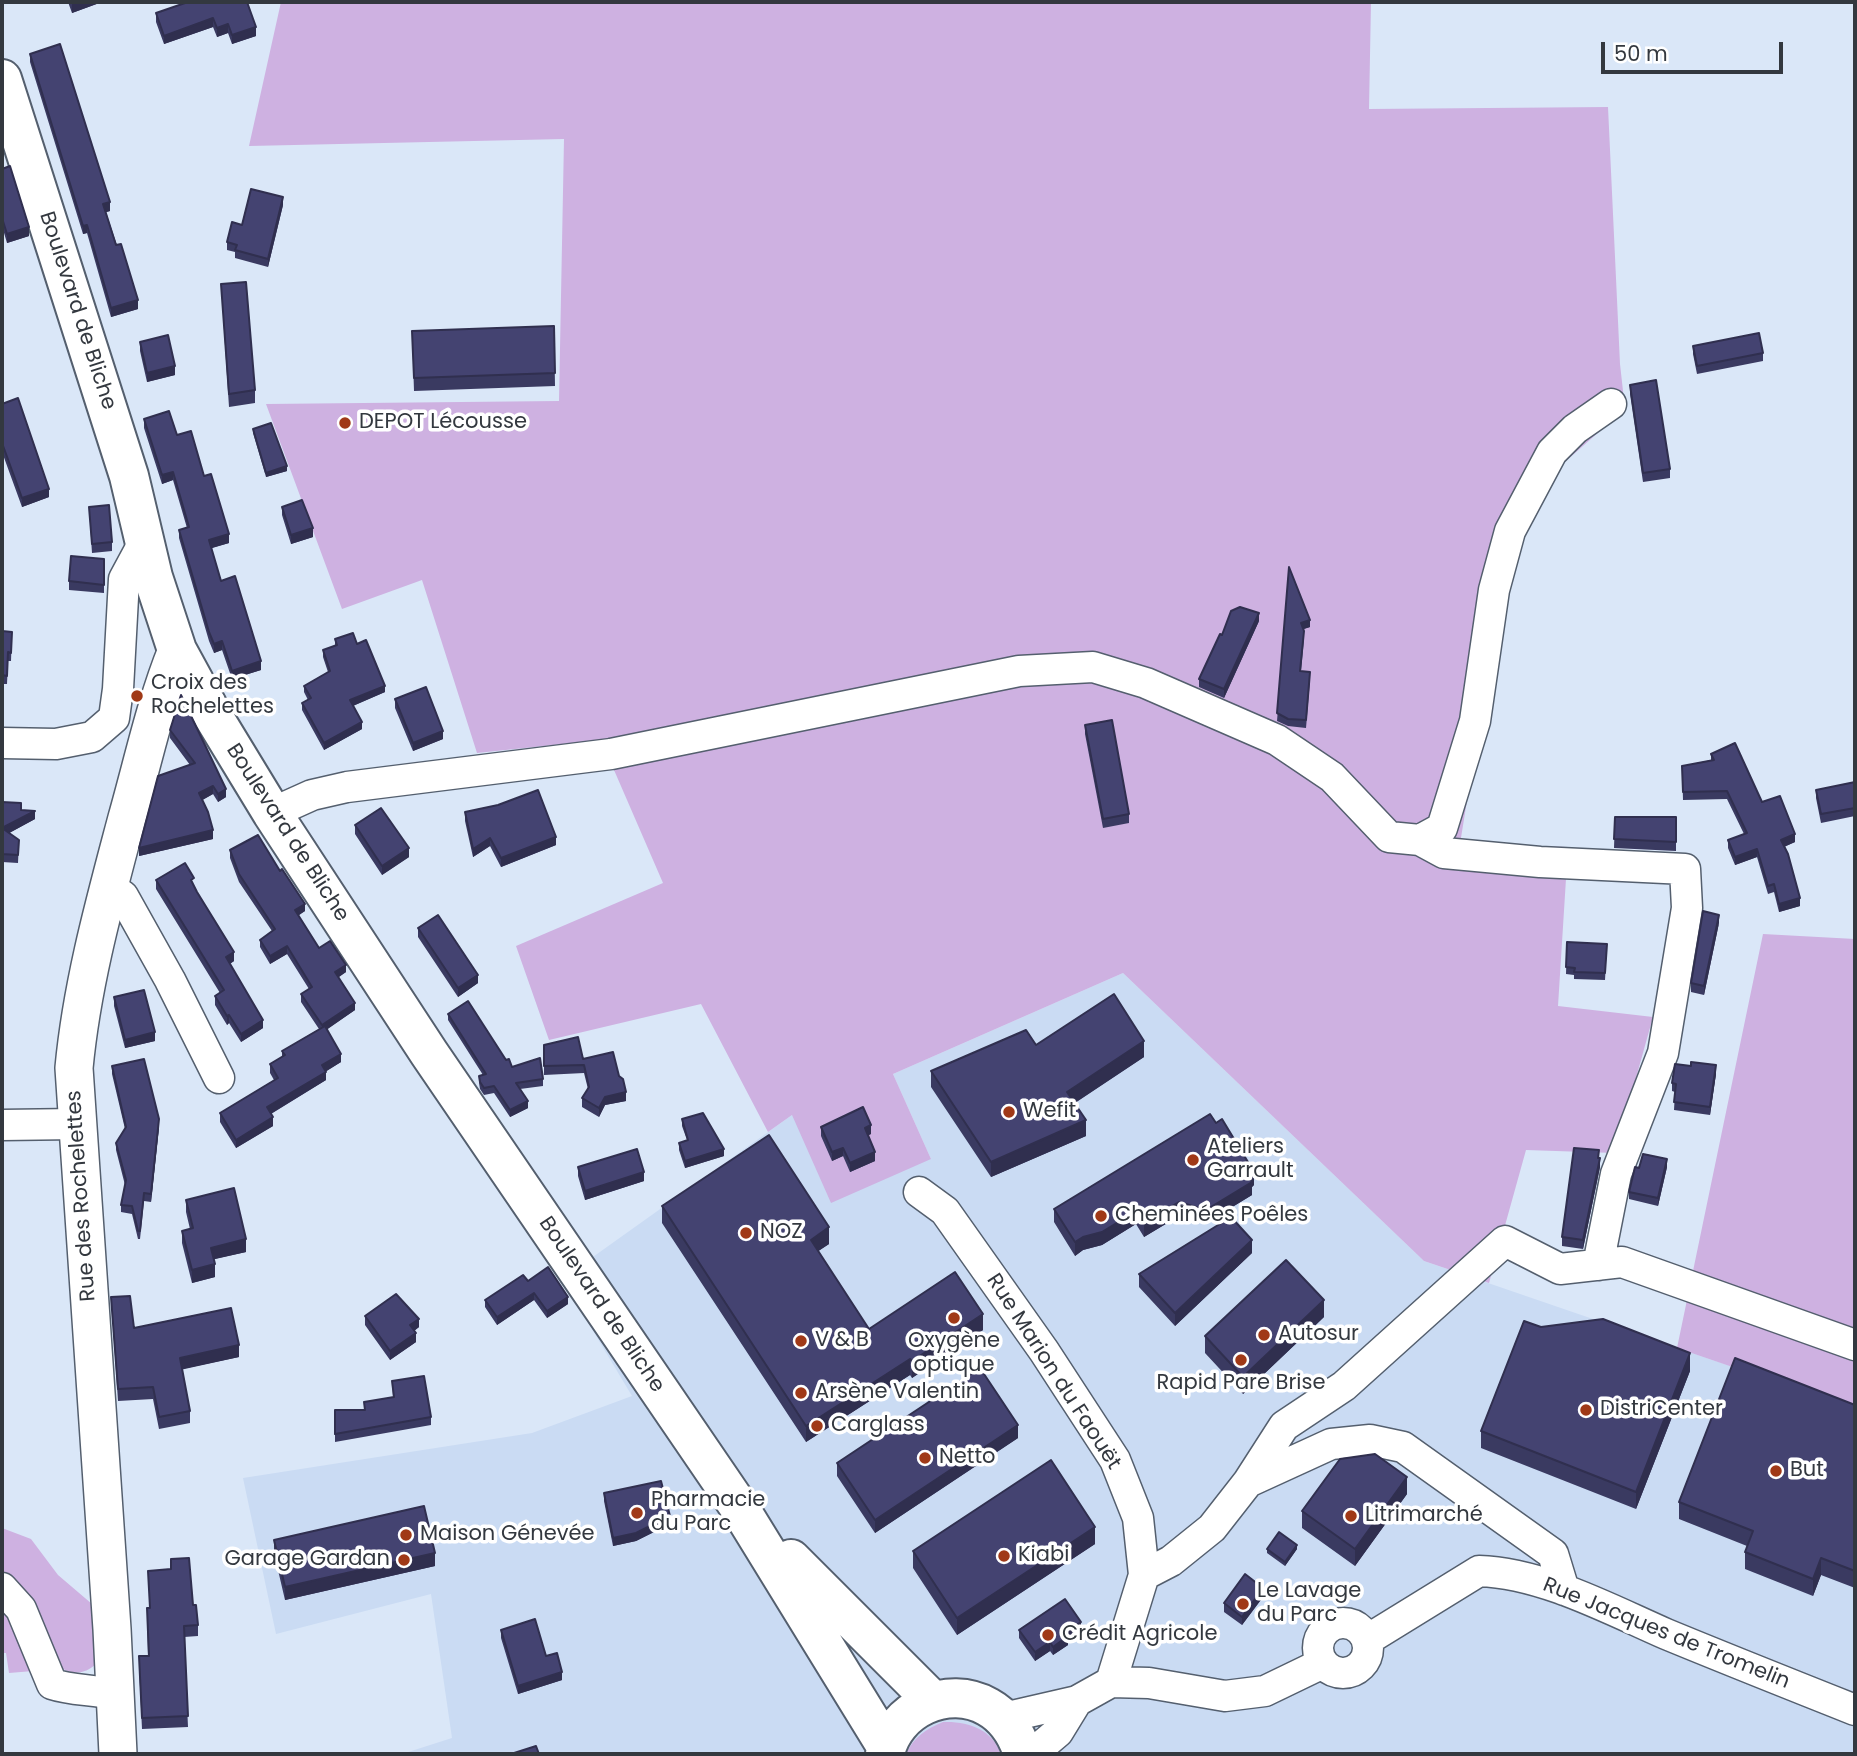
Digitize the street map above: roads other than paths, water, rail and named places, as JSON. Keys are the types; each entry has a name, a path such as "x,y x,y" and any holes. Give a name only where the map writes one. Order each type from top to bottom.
{"main road":[{"name":"Boulevard de Bliche","path":"2,79 129,475 153,577 177,650 213,716 272,813 429,1053 739,1507 886,1750"},
{"name":"Boulevard de Bliche","path":"739,1507 900,1671 933,1701"},
{"path":"886,1750 897,1726 913,1711 933,1701 951,1698 970,1700 988,1707 1003,1718 1017,1737 1023,1754"}],"street":[{"path":"1420,840 1443,828 1475,722 1494,590 1510,531 1552,452 1574,429 1611,404"},
{"path":"2,743 56,744 92,737 114,718 124,579 145,540"},
{"name":"Rue des Rochelettes","path":"118,1754 74,1068 78,1023 99,925 155,717 177,650"},
{"path":"272,813 312,795 347,787 611,754 1019,671 1093,667 1146,682 1277,740 1332,777 1389,837 1420,840 1444,853 1540,862 1685,869 1687,908 1663,1053 1616,1174 1598,1265"},
{"path":"110,887 122,896 170,980 219,1079"},
{"path":"2,1125 77,1124"},
{"name":"Rue Marion du Faouët","path":"919,1192 945,1211 1044,1351 1115,1460 1138,1518 1144,1575 1111,1682"},
{"path":"1144,1575 1171,1561 1212,1528 1248,1482 1284,1426 1344,1386 1505,1241 1560,1269 1622,1262 1855,1345"},
{"path":"1248,1482 1331,1444 1370,1440 1403,1447 1553,1554 1564,1590"},
{"name":"Rue Jacques de Tromelin","path":"1111,1682 1149,1683 1226,1696 1265,1691 1323,1663 1339,1673 1357,1669 1367,1656 1367,1640 1479,1571 1498,1572 1564,1590 1855,1710"},
{"path":"2,1588 21,1609 52,1684 70,1690 116,1695"},
{"path":"1003,1718 1077,1701 1111,1682"},
{"path":"1032,1754 1058,1732 1077,1701"}],"place":[{"name":"DEPOT Lécousse","path":"345,423"},
{"name":"Croix des Rochelettes","path":"137,696"},
{"name":"Wefit","path":"1009,1112"},
{"name":"Ateliers Garrault","path":"1193,1160"},
{"name":"Cheminées Poêles","path":"1101,1216"},
{"name":"NOZ","path":"746,1233"},
{"name":"Oxygène optique","path":"954,1318"},
{"name":"Autosur","path":"1264,1335"},
{"name":"V & B","path":"801,1341"},
{"name":"Rapid Pare Brise","path":"1241,1360"},
{"name":"Arsène Valentin","path":"801,1393"},
{"name":"DistriCenter","path":"1586,1410"},
{"name":"Carglass","path":"817,1426"},
{"name":"Netto","path":"925,1458"},
{"name":"But","path":"1776,1471"},
{"name":"Pharmacie du Parc","path":"637,1513"},
{"name":"Litrimarché","path":"1351,1516"},
{"name":"Maison Génevée","path":"406,1535"},
{"name":"Kiabi","path":"1004,1556"},
{"name":"Garage Gardan","path":"404,1560"},
{"name":"Le Lavage du Parc","path":"1243,1604"},
{"name":"Crédit Agricole","path":"1048,1635"}]}
